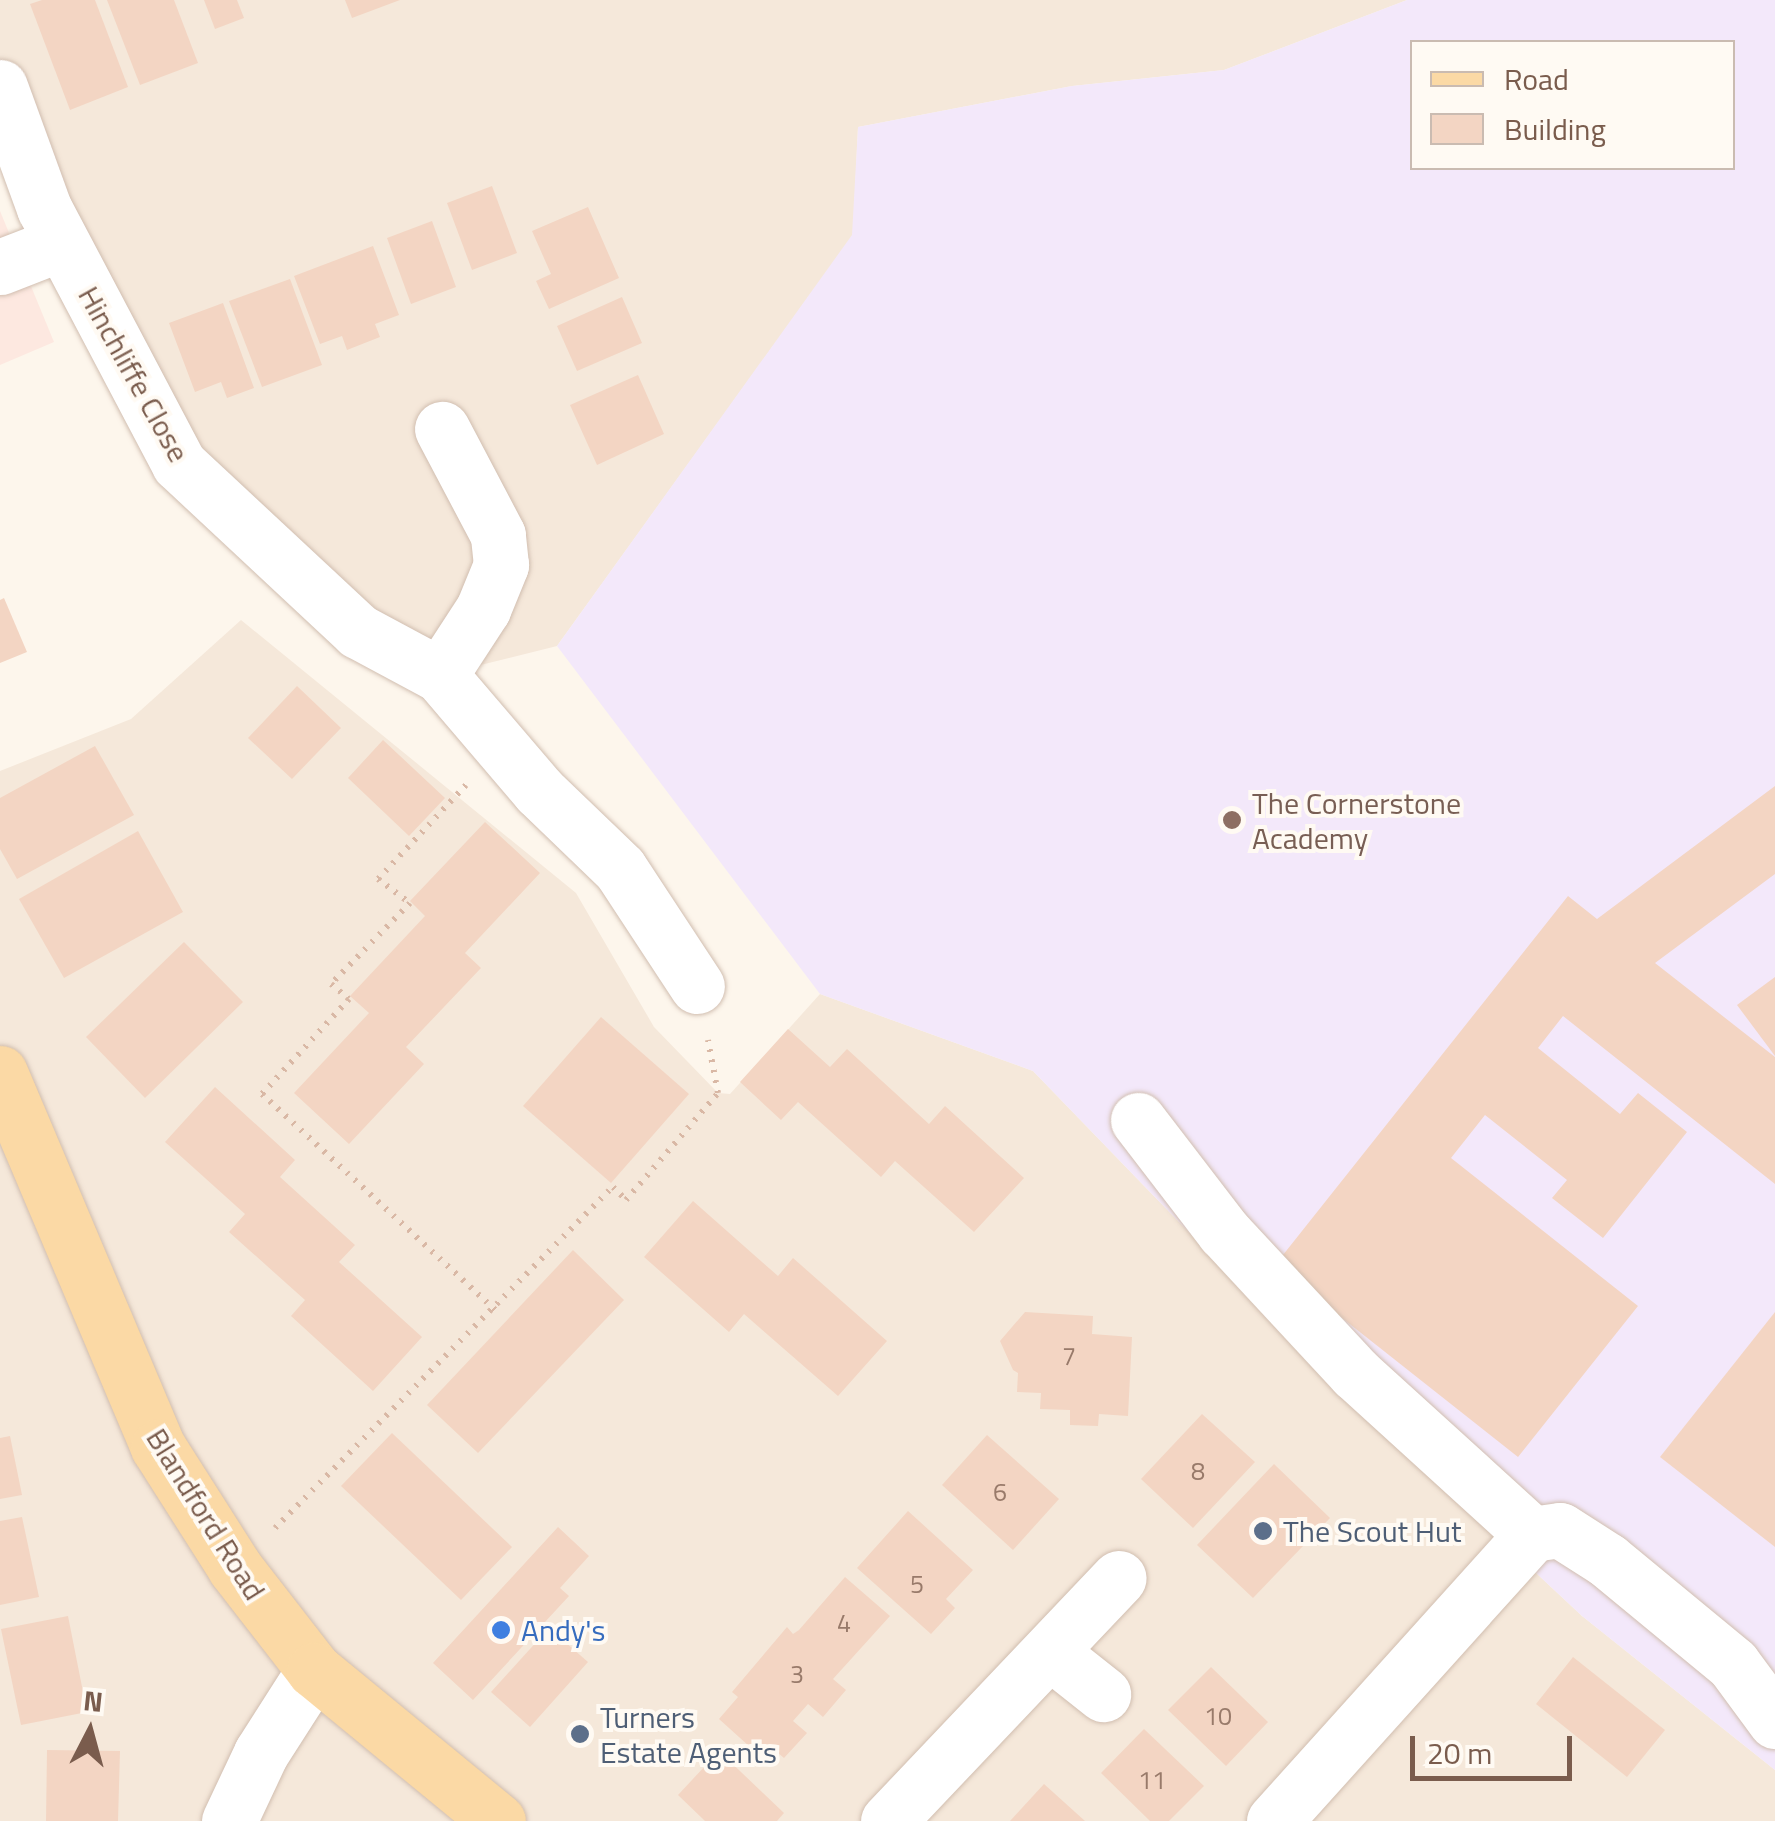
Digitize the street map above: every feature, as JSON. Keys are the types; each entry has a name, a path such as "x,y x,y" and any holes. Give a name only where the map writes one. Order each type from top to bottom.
{"main road":[{"name":"Blandford Road","path":"0,1073 158,1448 234,1568 314,1670 498,1821"}],"street":[{"name":"Hinchliffe Close","path":"0,87 44,208 180,464 358,631 440,675 501,747 620,869 697,986"},
{"path":"0,267 62,243"},
{"path":"440,675 483,608 502,565 498,536 442,429"},
{"path":"1138,1120 1224,1232 1342,1359 1532,1534"},
{"path":"1274,1821 1532,1534 1560,1530 1606,1560 1733,1664 1775,1721"},
{"path":"888,1821 1119,1578"},
{"path":"1050,1652 1103,1694"},
{"path":"230,1821 261,1754 314,1670"}],"path":[{"path":"496,1310 262,1094 349,999 331,984 410,904 378,879 501,747"},
{"path":"234,1568 496,1310 613,1187 626,1200 718,1094 697,986"}],"shaded area":[{"path":"0,0 1407,0 1224,70 1072,86 858,127 853,235 557,646 440,675 179,464 0,87"},
{"name":"The Cornerstone Academy","path":"1407,0 1775,0 1775,1770 1582,1616 1352,1401 1033,1071 820,994 557,646 852,235 858,127 1072,86 1224,70"},
{"path":"0,211 54,342 0,365"},
{"path":"241,620 576,893 654,1027 718,1093 730,1094 820,994 1033,1071 1352,1401 1582,1616 1775,1770 1775,1821 0,1821 0,771 131,719"}],"building":[{"path":"42,0 95,0 128,87 70,110 30,4"},
{"path":"107,0 174,0 198,63 140,85"},
{"path":"204,0 237,0 244,18 215,29"},
{"path":"345,0 400,0 352,18"},
{"path":"492,186 517,253 472,270 447,203"},
{"path":"588,207 619,278 549,309 536,281 551,274 532,231"},
{"path":"432,221 456,287 411,304 387,238"},
{"path":"373,246 399,315 375,324 380,337 347,350 342,336 320,344 294,276"},
{"path":"290,279 322,365 262,387 229,301"},
{"path":"622,297 642,343 577,371 557,326"},
{"path":"223,303 254,388 227,398 221,382 195,392 169,323"},
{"path":"638,375 664,434 597,465 570,405"},
{"path":"4,598 27,652 0,663 0,600"},
{"path":"297,686 341,728 292,779 248,738"},
{"path":"383,740 445,798 409,836 348,778"},
{"path":"95,746 134,815 17,879 0,849 0,798"},
{"path":"1775,786 1775,874 1655,963 1775,1057 1775,1184 1563,1016 1538,1048 1620,1114 1638,1093 1687,1132 1603,1238 1552,1198 1567,1180 1485,1115 1451,1158 1638,1306 1518,1457 1275,1265 1568,896 1597,919"},
{"path":"485,822 540,873 465,953 481,968 406,1047 424,1064 349,1144 294,1093 369,1013 350,996 425,916 410,901"},
{"path":"138,831 183,912 64,978 19,899"},
{"path":"184,942 243,1002 145,1098 86,1037"},
{"path":"1775,977 1775,1056 1737,1005"},
{"path":"601,1017 689,1094 611,1183 523,1106"},
{"path":"788,1029 830,1067 847,1049 929,1124 945,1106 1024,1178 974,1232 895,1161 881,1177 798,1102 781,1120 740,1082"},
{"path":"215,1087 295,1160 280,1177 355,1245 339,1262 422,1337 373,1391 291,1316 305,1300 229,1232 245,1214 165,1142"},
{"path":"693,1201 778,1276 793,1258 887,1341 838,1396 744,1314 729,1332 644,1257"},
{"path":"573,1250 624,1300 478,1453 427,1405"},
{"path":"1025,1312 1093,1316 1092,1334 1132,1337 1128,1416 1099,1414 1098,1426 1070,1425 1070,1410 1040,1409 1041,1393 1017,1392 1018,1373 1000,1341"},
{"path":"1775,1312 1775,1547 1660,1457"},
{"path":"1202,1414 1255,1462 1193,1528 1141,1479"},
{"path":"392,1433 512,1547 461,1600 341,1486"},
{"path":"987,1435 1059,1499 1013,1550 942,1485"},
{"path":"10,1436 22,1495 0,1499 0,1438"},
{"name":"The Scout Hut","path":"1274,1464 1330,1518 1253,1598 1197,1545"},
{"path":"908,1511 973,1570 946,1599 955,1608 931,1634 857,1568"},
{"path":"22,1517 39,1597 0,1605 0,1521"},
{"name":"Andy's","path":"558,1527 589,1556 560,1588 569,1596 473,1700 433,1663"},
{"path":"845,1577 890,1616 833,1679 846,1690 823,1717 808,1704 793,1721 807,1733 784,1758 770,1746 760,1756 719,1719 738,1697 732,1692 787,1627 793,1634 799,1630"},
{"path":"68,1616 87,1712 21,1725 1,1629"},
{"path":"549,1628 588,1662 530,1727 491,1692"},
{"path":"1573,1657 1665,1730 1627,1777 1536,1704"},
{"path":"1211,1667 1268,1722 1226,1766 1168,1710"},
{"path":"1144,1729 1204,1786 1169,1821 1150,1821 1101,1773"},
{"path":"47,1750 120,1751 118,1821 46,1821"},
{"path":"719,1751 784,1813 777,1821 705,1821 678,1795"},
{"path":"1044,1784 1085,1821 1010,1821"}],"place":[{"name":"The Cornerstone Academy","path":"1232,820"},
{"name":"The Scout Hut","path":"1263,1531"},
{"name":"Andy's","path":"501,1630"},
{"name":"Turners Estate Agents","path":"580,1734"}]}
